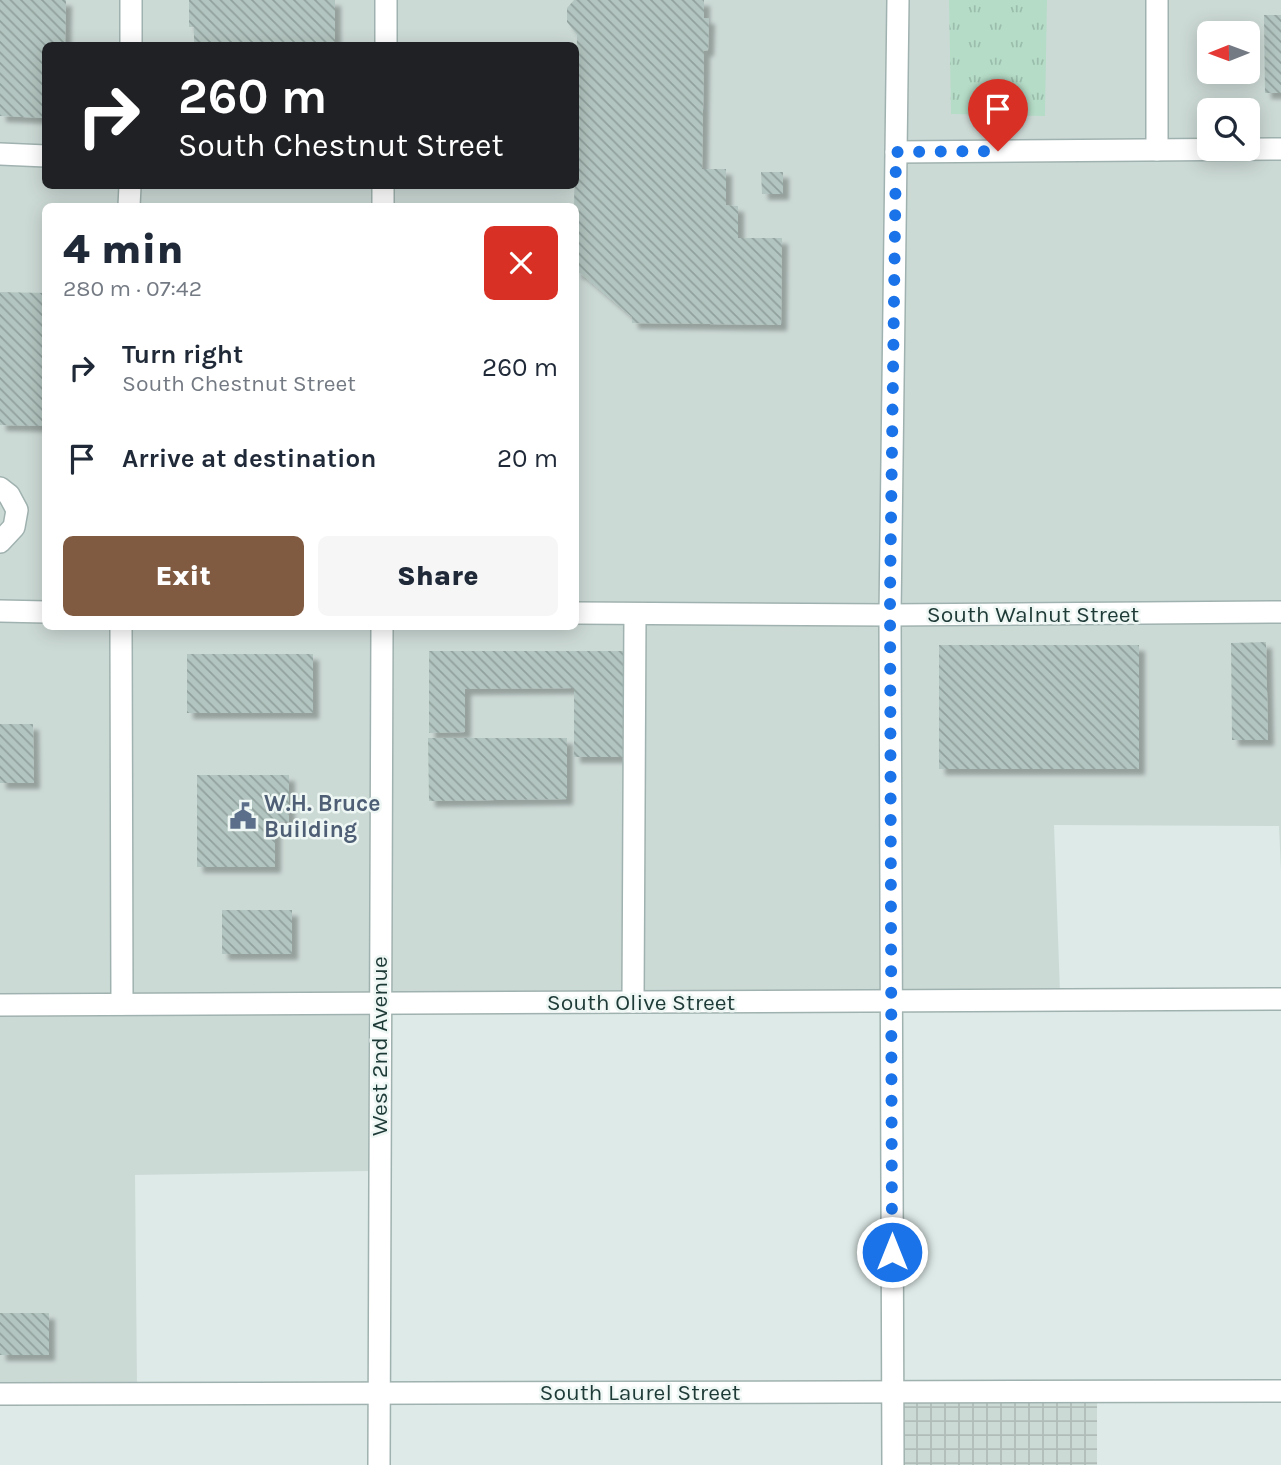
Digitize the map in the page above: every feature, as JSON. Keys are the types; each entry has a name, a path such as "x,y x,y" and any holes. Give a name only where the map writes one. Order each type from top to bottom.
{"street":[{"path":"131,0 131,42"},
{"path":"386,0 386,42"},
{"path":"893,1465 890,615 898,0"},
{"path":"1157,0 1157,150"},
{"path":"896,152 1281,149"},
{"path":"0,154 42,156"},
{"path":"0,488 9,495 18,510 13,527 0,542"},
{"path":"0,611 42,612"},
{"name":"South Walnut Street","path":"579,613 890,615 1281,612"},
{"path":"633,1002 635,614"},
{"path":"121,630 122,1004"},
{"name":"West 2nd Avenue","path":"379,1465 382,630"},
{"name":"South Olive Street","path":"0,1004 1281,999"},
{"name":"South Laurel Street","path":"0,1394 1281,1391"}],"shaded area":[{"path":"0,0 1281,0 1281,871 1279,826 1054,825 1060,993 368,995 369,1171 135,1175 137,1382 0,1383"},
{"path":"904,1402 1097,1402 1097,1465 905,1465"}],"green space":[{"path":"949,0 1047,0 1045,116 951,114"}],"building":[{"path":"0,0 66,0 65,42 42,42 42,118 0,116"},
{"path":"189,0 335,0 335,42 194,42 194,27 189,27"},
{"path":"574,0 704,0 704,18 709,18 708,50 704,51 702,169 726,169 726,205 738,206 738,238 782,238 781,325 632,323 632,317 579,273 579,203 574,203 574,189 579,189 579,42 567,22 567,8"},
{"path":"1264,15 1281,15 1281,93 1265,93"},
{"path":"761,172 783,172 783,194 762,194"},
{"path":"0,292 42,293 42,426 0,425"},
{"path":"1266,642 1268,740 1232,740 1231,643"},
{"path":"939,645 1139,645 1139,769 939,769"},
{"path":"429,651 624,651 625,757 574,757 574,688 465,689 465,732 429,733"},
{"path":"187,654 313,654 313,713 187,713"},
{"path":"0,724 33,724 34,783 0,783"},
{"path":"428,738 567,738 567,799 429,801"},
{"name":"W.H. Bruce Building","path":"197,775 289,775 289,822 275,822 275,867 197,867"},
{"path":"222,910 292,910 292,954 222,954"},
{"path":"0,1313 49,1313 49,1355 0,1355"}],"place":[{"name":"W.H. Bruce Building","path":"243,816"}],"route":[{"path":"892,1252 890,596 896,152 998,151"}]}
